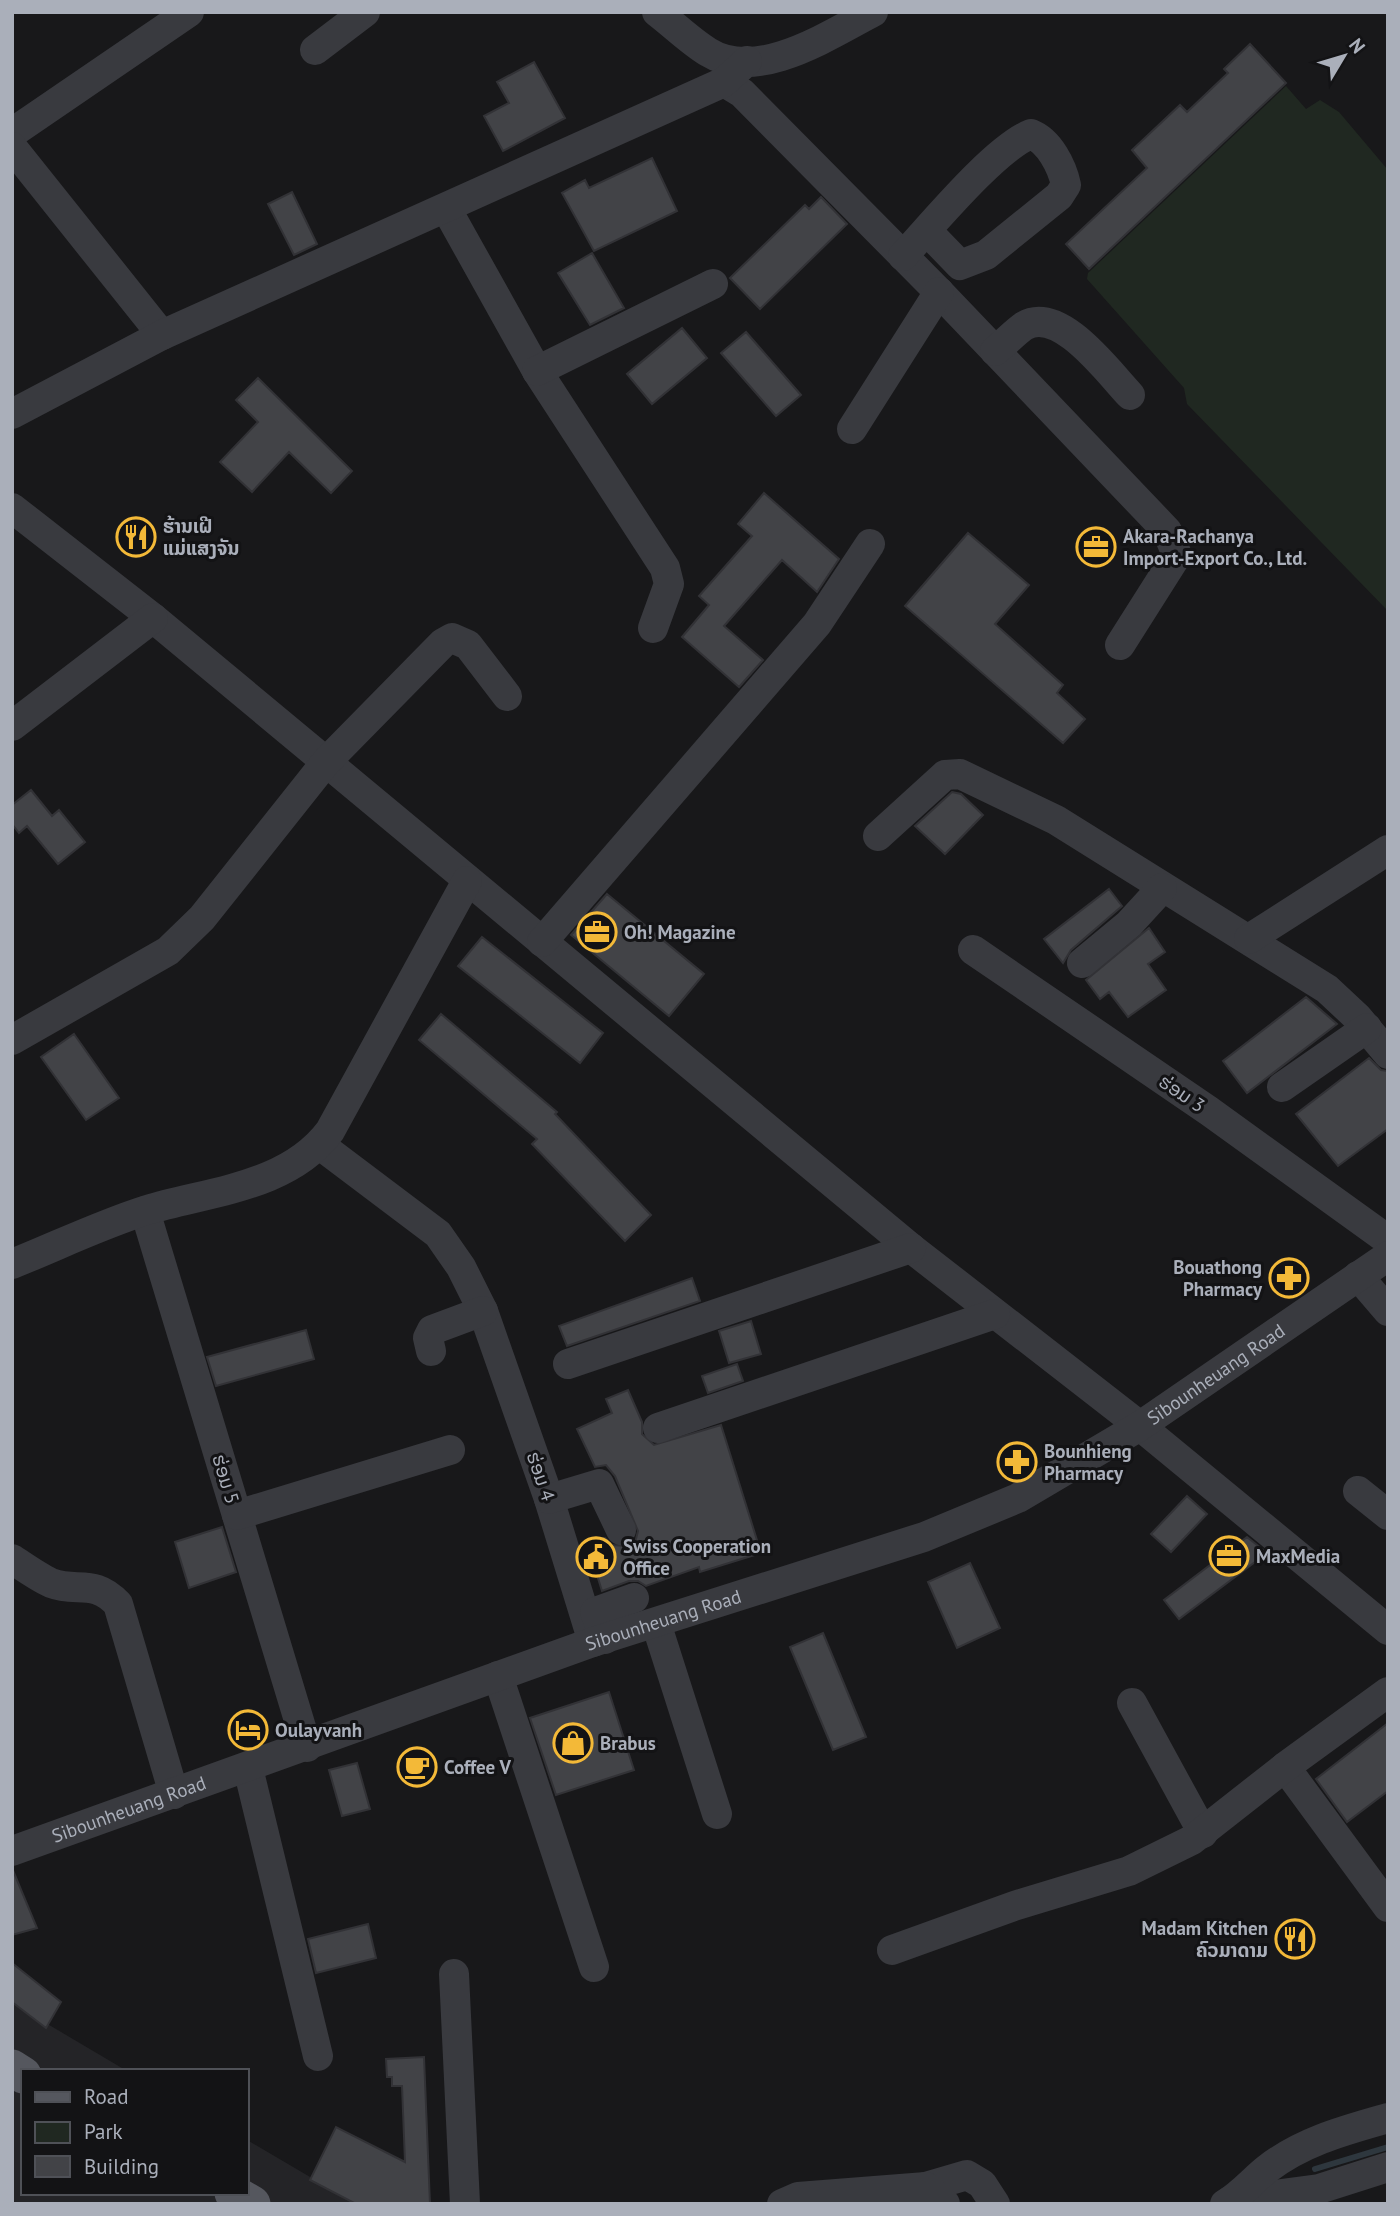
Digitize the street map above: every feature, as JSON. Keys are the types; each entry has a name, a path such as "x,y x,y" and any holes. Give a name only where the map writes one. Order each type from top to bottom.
{"main road":[{"path":"236,2195 252,2204"}],"street":[{"path":"12,133 189,12"},
{"path":"315,50 365,12"},
{"path":"657,12 709,53 727,60 747,61 798,51 873,12"},
{"path":"12,414 162,335 724,82 747,61"},
{"path":"724,82 742,93 939,292 1174,542 1177,555 1120,645"},
{"path":"903,256 966,189 1019,139 1031,134 1041,138 1063,172 1066,185 1059,196 986,256 973,262 960,265 927,231"},
{"path":"12,148 162,335"},
{"path":"446,208 537,371 669,576 669,584 653,628"},
{"path":"537,371 713,284"},
{"path":"852,429 939,292"},
{"path":"995,352 1026,325 1044,322 1063,326 1130,395"},
{"path":"12,508 153,618 911,1248 1140,1426 1388,1630"},
{"path":"542,942 817,624 870,544"},
{"path":"12,726 153,618"},
{"path":"12,1040 168,951 202,918 326,762 443,643 452,638 468,645 507,696"},
{"path":"878,836 950,773 1056,820 1327,989 1367,1028 1388,1054"},
{"path":"1249,939 1388,850"},
{"path":"12,1264 145,1211 279,1174 320,1145 467,881"},
{"path":"1082,963 1129,924 1162,888"},
{"name":"ຮ່ອມ 3","path":"973,950 1209,1111 1388,1240"},
{"path":"1282,1087 1367,1028"},
{"name":"ຮ່ອມ 4","path":"320,1145 438,1234 461,1267 483,1311 599,1641"},
{"name":"ຮ່ອມ 5","path":"145,1211 307,1747"},
{"path":"568,1364 911,1248"},
{"name":"Sibounheuang Road","path":"12,1851 599,1641 924,1537 1018,1498 1140,1426 1388,1256"},
{"path":"1358,1276 1388,1311"},
{"path":"431,1351 428,1338 432,1330 483,1311"},
{"path":"658,1428 995,1314"},
{"path":"237,1515 450,1450"},
{"path":"549,1499 599,1484 621,1530"},
{"path":"1358,1491 1388,1515"},
{"path":"12,1559 52,1583 92,1587 107,1592 118,1604 174,1794"},
{"path":"599,1641 595,1612 634,1598"},
{"path":"656,1623 718,1814"},
{"path":"498,1676 594,1968"},
{"path":"892,1950 1014,1906 1129,1871 1203,1833 1285,1767 1388,1692"},
{"path":"1132,1703 1203,1833"},
{"path":"1285,1767 1388,1907"},
{"path":"248,1768 317,2056"},
{"path":"454,1974 465,2204"},
{"path":"1228,2202 1268,2168 1323,2137 1388,2118"},
{"path":"1228,2202 1318,2189 1388,2168"},
{"path":"782,2204 799,2197 936,2195 967,2175 982,2185 995,2204"}],"shaded area":[{"path":"12,2003 124,2069 21,2069 21,2195 248,2195 248,2141 356,2204 12,2204"}],"green space":[{"path":"1286,86 1306,109 1320,100 1339,112 1388,170 1388,611 1187,404 1184,388 1087,279 1088,273"}],"building":[{"path":"1250,44 1286,83 1089,269 1066,244 1147,168 1132,150 1180,105 1187,112 1228,73 1224,69"},
{"path":"534,62 565,118 503,151 484,116 509,103 497,82"},
{"path":"652,158 677,211 594,251 562,193 585,180 589,188"},
{"path":"292,192 317,244 294,255 268,204"},
{"path":"821,197 847,224 760,309 730,278 805,205 809,209"},
{"path":"592,253 624,308 590,325 558,273"},
{"path":"682,328 707,358 652,404 627,374"},
{"path":"746,332 801,395 776,416 721,353"},
{"path":"258,378 352,471 331,493 289,452 252,492 220,462 258,422 236,400"},
{"path":"764,493 839,559 817,592 782,560 724,626 763,660 739,687 682,637 709,605 699,596 752,536 738,524"},
{"path":"968,533 1029,585 995,624 1063,685 1057,693 1085,719 1063,743 905,606"},
{"path":"31,790 52,816 59,810 85,842 58,864 27,826 19,833 12,824 12,805"},
{"path":"952,792 961,794 983,815 945,854 915,826"},
{"path":"1109,889 1122,906 1071,950 1063,963 1044,939"},
{"path":"607,894 704,974 669,1016 571,935"},
{"path":"1149,928 1165,952 1148,964 1166,990 1128,1017 1109,992 1100,999 1086,980"},
{"path":"482,937 603,1033 580,1063 458,966"},
{"path":"1306,997 1337,1024 1247,1093 1223,1061"},
{"path":"441,1014 557,1112 555,1114 651,1215 625,1241 532,1144 537,1139 419,1040"},
{"path":"74,1034 119,1098 86,1120 41,1057"},
{"path":"1369,1058 1381,1070 1388,1071 1388,1129 1338,1166 1296,1114"},
{"path":"692,1278 700,1301 567,1346 559,1326"},
{"path":"751,1321 761,1354 729,1363 719,1331"},
{"path":"306,1330 314,1359 216,1386 207,1357"},
{"path":"737,1364 743,1381 708,1393 702,1376"},
{"path":"628,1390 642,1422 642,1434 654,1445 721,1425 761,1553 700,1572 699,1567 646,1586 638,1581 629,1581 602,1591 592,1559 586,1560 582,1545 605,1538 612,1545 628,1546 636,1539 638,1531 615,1476 606,1465 595,1467 577,1429 612,1413 606,1399"},
{"path":"1187,1496 1207,1514 1171,1552 1151,1534"},
{"path":"222,1527 236,1572 189,1588 175,1542"},
{"path":"1247,1537 1267,1553 1179,1619 1164,1600"},
{"path":"970,1563 1000,1628 957,1648 928,1582"},
{"path":"823,1633 866,1737 833,1750 790,1647"},
{"path":"609,1692 634,1770 556,1795 530,1718"},
{"path":"1388,1723 1388,1791 1347,1822 1316,1779"},
{"path":"357,1763 370,1809 342,1816 329,1770"},
{"path":"12,1868 37,1928 12,1935"},
{"path":"368,1924 376,1958 316,1973 308,1939"},
{"path":"12,1963 61,2002 46,2028 12,2002"},
{"path":"424,2057 430,2204 356,2204 310,2180 336,2127 405,2162 402,2086 392,2086 392,2077 387,2077 386,2059"}],"waterway":[{"path":"1315,2169 1388,2147"}],"place":[{"name":"ຮ້ານເຝີ ແມ່ແສງຈັນ","path":"136,537"},
{"name":"Akara-Rachanya Import-Export Co., Ltd.","path":"1096,547"},
{"name":"Oh! Magazine","path":"597,932"},
{"name":"Bouathong Pharmacy","path":"1289,1278"},
{"name":"Bounhieng Pharmacy","path":"1017,1462"},
{"name":"MaxMedia","path":"1229,1556"},
{"name":"Swiss Cooperation Office","path":"596,1557"},
{"name":"Oulayvanh","path":"248,1730"},
{"name":"Brabus","path":"573,1743"},
{"name":"Coffee V","path":"417,1767"},
{"name":"Madam Kitchen ຄົວມາດາມ","path":"1295,1939"}]}
